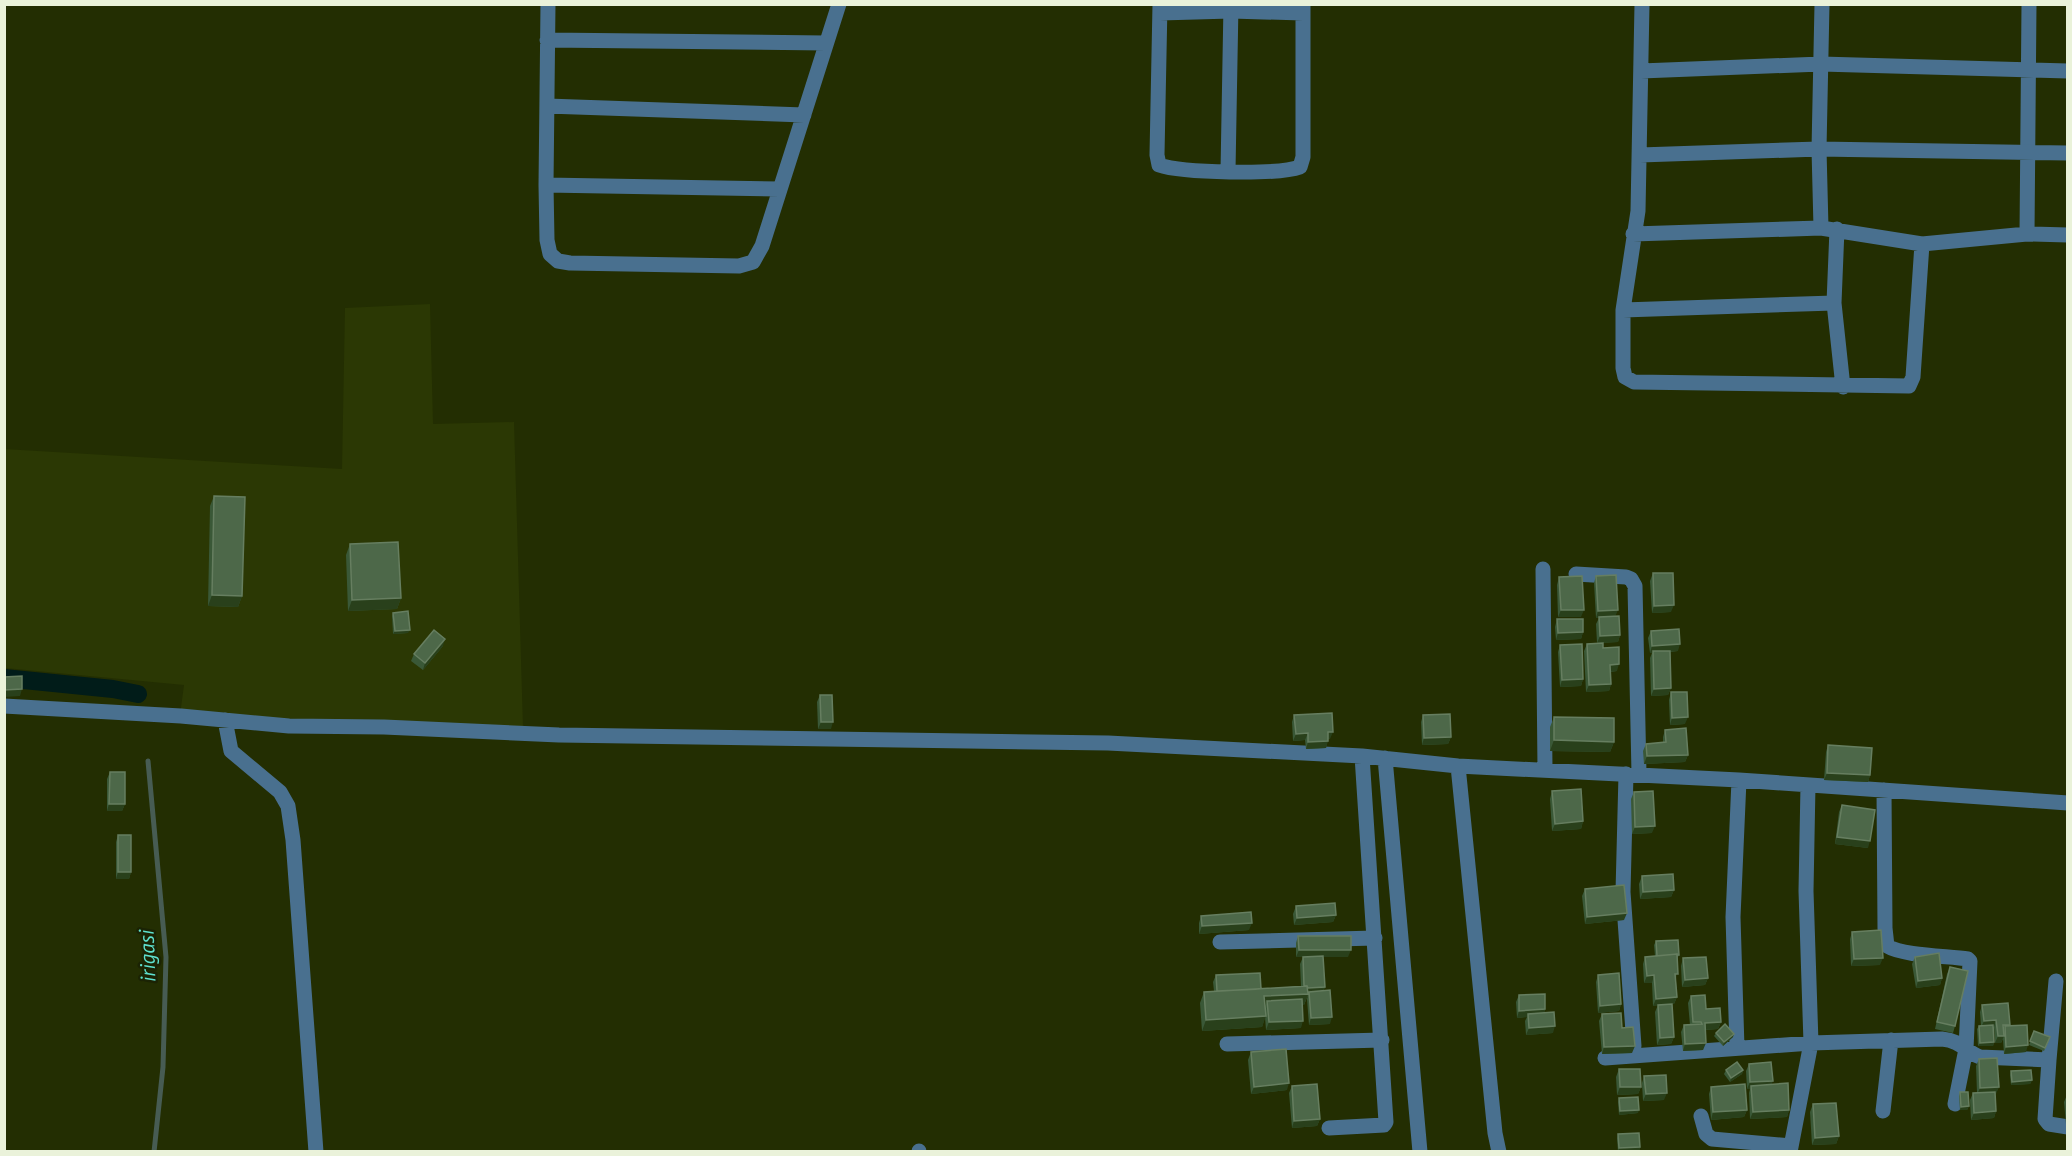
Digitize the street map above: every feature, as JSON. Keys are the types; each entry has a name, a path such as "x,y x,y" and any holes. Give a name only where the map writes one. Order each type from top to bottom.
{"street":[{"path":"548,4 546,185 547,240 550,254 558,261 570,263 739,266 753,262 762,246 839,4"},
{"path":"1642,4 1638,211 1623,310 1625,377 1634,382 1843,387 1909,386 1913,376 1922,244"},
{"path":"1822,4 1819,149 1829,228 1843,387"},
{"path":"2027,234 2029,4"},
{"path":"1228,171 1231,8"},
{"path":"1231,8 1303,9 1303,157 1300,167 1290,170 1228,171 1170,169 1159,165 1157,155 1160,9 1231,8"},
{"path":"548,40 826,43"},
{"path":"1641,71 1821,64 2067,71"},
{"path":"547,106 804,115"},
{"path":"1640,155 1819,149 2067,153"},
{"path":"546,185 780,189"},
{"path":"1633,234 1829,228 1922,244 2027,234 2067,235"},
{"path":"1623,310 1834,303"},
{"path":"1543,569 1545,769"},
{"path":"1576,574 1626,577 1631,579 1635,586 1632,774 1623,892 1635,1055"},
{"path":"4,706 289,726 384,726 559,735 1108,743 1362,756 1458,766 1738,780 2067,803"},
{"path":"225,720 231,751 280,792 288,806 293,840 316,1152"},
{"path":"1329,1128 1384,1125 1386,1122 1362,756"},
{"path":"1385,758 1420,1152"},
{"path":"1458,766 1495,1133 1499,1152"},
{"path":"1737,1048 1733,917 1738,780"},
{"path":"1701,1116 1706,1134 1712,1139 1791,1149 1811,1043 1806,891 1808,785"},
{"path":"1884,790 1887,946 1891,949 1970,961 1966,1049 1955,1104"},
{"path":"1220,942 1375,938"},
{"path":"2056,981 2045,1119 2049,1124 2067,1127"},
{"path":"1227,1044 1382,1040"},
{"path":"1883,1111 1891,1040"},
{"path":"1605,1058 1811,1043 1952,1040 1980,1057 2049,1060"}],"shaded area":[{"path":"430,304 433,424 514,422 523,727 180,715 184,685 5,668 4,449 342,469 345,308"}],"building":[{"path":"214,496 245,497 242,596 212,595"},
{"path":"398,542 401,598 352,600 350,544"},
{"path":"1653,573 1673,573 1674,605 1654,606"},
{"path":"1616,575 1618,610 1598,611 1596,576"},
{"path":"1582,576 1584,610 1561,610 1559,577"},
{"path":"408,611 410,630 395,631 393,613"},
{"path":"1619,616 1620,635 1600,636 1599,617"},
{"path":"1557,619 1583,619 1583,632 1558,633"},
{"path":"1679,629 1680,644 1652,646 1651,631"},
{"path":"434,630 445,639 425,663 414,654"},
{"path":"1603,643 1603,648 1619,647 1619,664 1610,665 1611,684 1589,685 1587,644"},
{"path":"1582,644 1583,679 1562,680 1560,645"},
{"path":"1653,651 1670,651 1671,688 1654,689"},
{"path":"22,676 22,689 4,690 4,677"},
{"path":"1671,692 1687,692 1688,717 1672,718"},
{"path":"820,695 832,695 833,722 821,722"},
{"path":"1332,713 1333,732 1328,732 1328,741 1308,742 1308,733 1296,734 1294,715"},
{"path":"1450,714 1451,737 1424,738 1423,715"},
{"path":"1554,717 1614,718 1614,742 1554,740"},
{"path":"1686,728 1688,755 1647,756 1646,744 1666,742 1665,730"},
{"path":"1828,745 1872,748 1870,775 1827,773"},
{"path":"110,772 125,772 125,804 109,804"},
{"path":"1581,789 1583,821 1555,824 1552,791"},
{"path":"1653,791 1655,826 1635,827 1634,792"},
{"path":"1842,805 1875,810 1870,841 1837,837"},
{"path":"118,835 131,835 131,872 118,872"},
{"path":"1673,874 1674,890 1643,892 1642,876"},
{"path":"1624,885 1627,913 1587,917 1585,889"},
{"path":"1335,903 1336,915 1297,918 1296,906"},
{"path":"1251,912 1252,923 1202,926 1201,916"},
{"path":"1881,930 1883,958 1854,959 1852,932"},
{"path":"1298,936 1351,936 1351,950 1299,950"},
{"path":"1678,940 1679,955 1657,956 1656,941"},
{"path":"1939,953 1942,978 1918,981 1915,957"},
{"path":"1677,954 1678,974 1675,974 1677,997 1656,999 1654,975 1647,976 1645,957"},
{"path":"1323,956 1325,987 1308,988 1304,986 1303,957"},
{"path":"1706,957 1708,978 1685,980 1683,958"},
{"path":"1950,967 1968,971 1955,1026 1937,1022"},
{"path":"1260,973 1261,989 1217,991 1216,975"},
{"path":"1619,973 1621,1004 1600,1006 1598,975"},
{"path":"1307,986 1308,994 1264,996 1266,1016 1206,1020 1204,992"},
{"path":"1330,990 1332,1017 1311,1018 1309,992"},
{"path":"1545,994 1545,1009 1519,1011 1519,995"},
{"path":"1705,995 1706,1009 1720,1008 1721,1022 1705,1023 1706,1043 1685,1044 1684,1025 1702,1024 1693,1022 1691,996"},
{"path":"1302,999 1303,1021 1269,1022 1267,1001"},
{"path":"2008,1003 2010,1025 2003,1025 2004,1036 1998,1036 1996,1020 1984,1021 1982,1005"},
{"path":"1672,1004 1674,1037 1660,1038 1658,1005"},
{"path":"1554,1012 1555,1026 1529,1028 1528,1014"},
{"path":"1621,1013 1622,1028 1633,1027 1635,1046 1604,1047 1602,1014"},
{"path":"1725,1024 1734,1034 1724,1042 1716,1033"},
{"path":"1993,1025 1994,1042 1980,1043 1979,1026"},
{"path":"2027,1025 2028,1045 2006,1047 2005,1026"},
{"path":"2034,1031 2050,1037 2045,1048 2030,1041"},
{"path":"1286,1049 1289,1083 1254,1087 1251,1052"},
{"path":"1997,1058 1999,1087 1980,1088 1979,1059"},
{"path":"1737,1062 1743,1070 1731,1078 1726,1070"},
{"path":"1771,1062 1773,1081 1750,1082 1749,1064"},
{"path":"1619,1069 1640,1069 1641,1087 1620,1087"},
{"path":"2031,1070 2032,1080 2012,1082 2011,1071"},
{"path":"1666,1075 1667,1093 1646,1094 1644,1076"},
{"path":"1788,1083 1789,1110 1753,1112 1751,1086"},
{"path":"1317,1084 1320,1119 1294,1121 1292,1086"},
{"path":"1745,1084 1747,1110 1713,1112 1711,1087"},
{"path":"1960,1092 1968,1092 1969,1106 1961,1107"},
{"path":"1995,1092 1996,1111 1974,1113 1973,1093"},
{"path":"1638,1097 1639,1110 1620,1111 1619,1098"},
{"path":"1836,1103 1839,1136 1815,1138 1813,1104"},
{"path":"1639,1133 1640,1147 1619,1148 1618,1134"}],"waterway":[{"path":"4,678 113,689 138,694"},
{"name":"irigasi","path":"148,761 166,957 163,1067 154,1152"}]}
